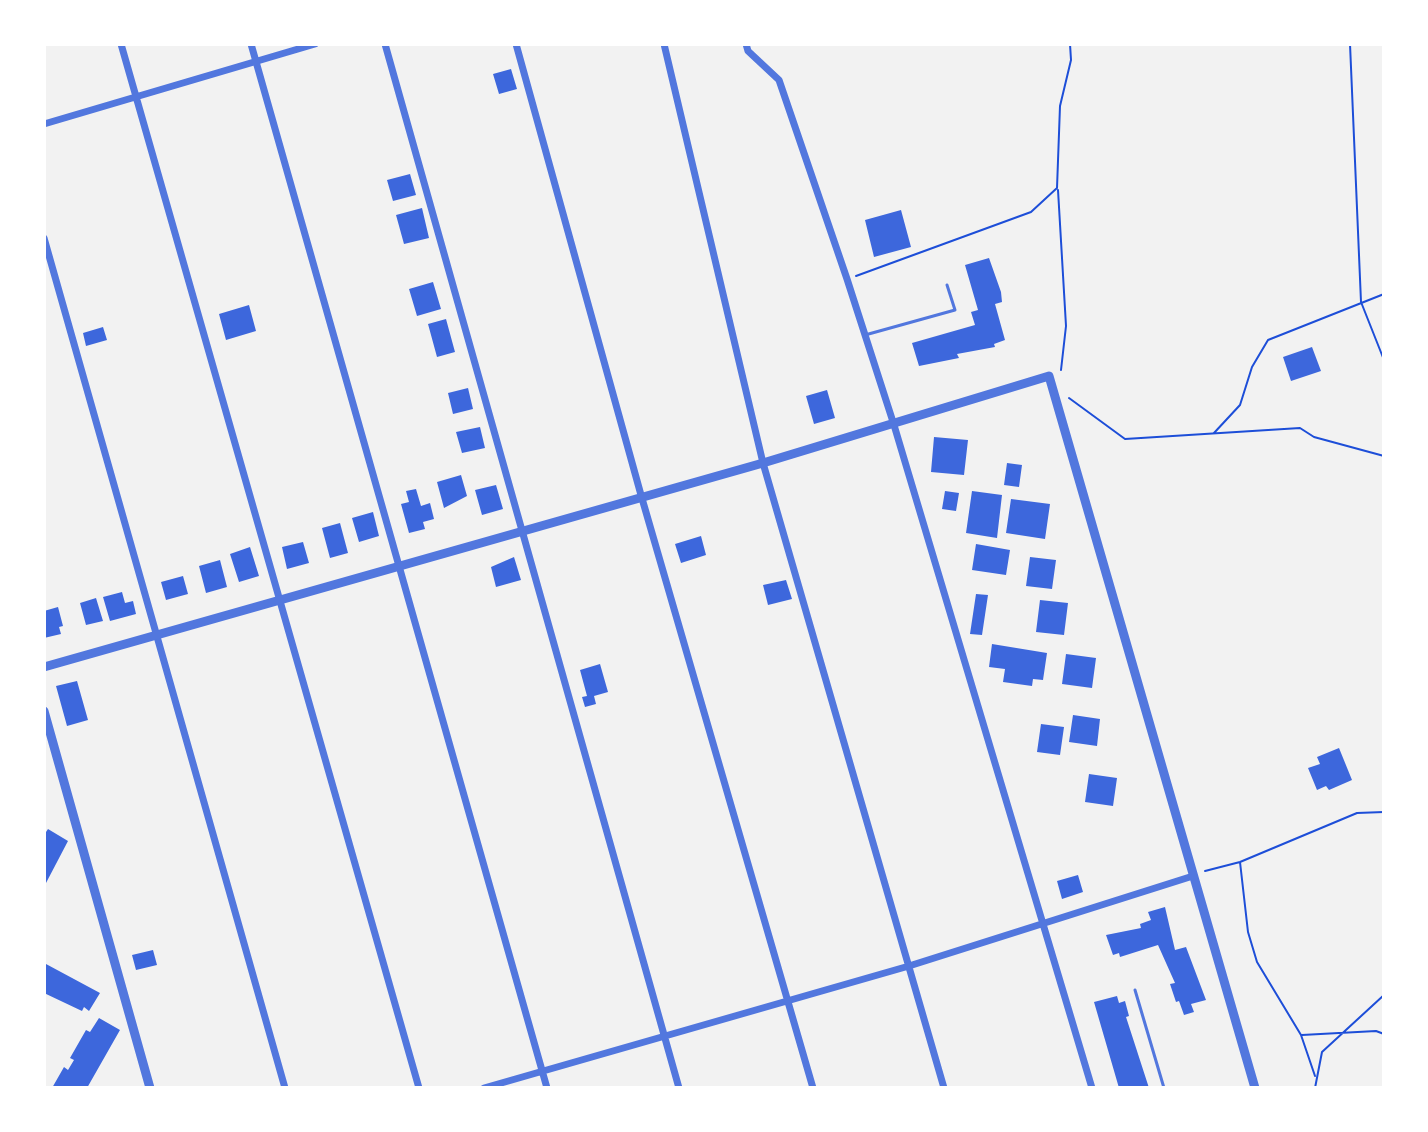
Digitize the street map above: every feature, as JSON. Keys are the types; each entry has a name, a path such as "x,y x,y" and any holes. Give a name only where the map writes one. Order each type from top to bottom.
{"street":[{"path":"121,44 419,1088"},
{"path":"251,44 547,1088"},
{"path":"44,124 315,44"},
{"path":"385,44 679,1088"},
{"path":"516,44 641,495 813,1088"},
{"path":"664,44 763,463 944,1088"},
{"path":"746,44 748,51 779,80 847,279 894,425 1040,924 1092,1088"},
{"path":"44,238 114,474 154,635 285,1088"},
{"path":"44,667 641,495 763,463 1049,376 1255,1088"},
{"path":"44,711 150,1088"},
{"path":"484,1088 909,966 1193,876"}],"lane":[{"path":"865,335 955,310 947,285"},
{"path":"1135,990 1164,1088"}],"path":[{"path":"1060,372 1066,326 1057,188 1060,106 1071,60 1070,44"},
{"path":"1350,44 1361,302 1384,360"},
{"path":"847,279 1031,212 1057,188"},
{"path":"1214,433 1240,405 1252,367 1268,340 1384,294"},
{"path":"1069,398 1125,439 1300,428 1314,437 1384,456"},
{"path":"1193,876 1240,862 1357,813 1384,812"},
{"path":"1240,862 1248,932 1257,962 1301,1035 1315,1076"},
{"path":"1315,1088 1322,1052 1384,995"},
{"path":"1301,1035 1384,1034"}],"building":[{"path":"511,69 517,89 499,94 493,74"},
{"path":"410,174 416,195 393,201 387,180"},
{"path":"422,208 429,238 404,244 396,215"},
{"path":"901,210 911,247 874,257 865,220"},
{"path":"989,258 1001,292 1002,302 995,304 1005,340 994,344 995,347 957,354 959,358 919,366 912,343 975,325 971,312 978,310 965,265"},
{"path":"433,282 441,309 417,316 409,289"},
{"path":"249,305 256,331 226,340 219,314"},
{"path":"446,319 455,352 437,357 428,324"},
{"path":"103,327 107,340 86,346 83,333"},
{"path":"1312,347 1321,371 1291,381 1283,357"},
{"path":"468,388 473,409 453,414 448,393"},
{"path":"827,390 835,418 814,424 806,396"},
{"path":"480,427 485,448 462,453 456,432"},
{"path":"934,437 968,440 964,475 931,472"},
{"path":"1007,463 1022,465 1019,487 1004,485"},
{"path":"461,475 467,496 444,508 437,482"},
{"path":"496,485 503,509 482,515 475,490"},
{"path":"416,489 421,506 430,503 434,519 423,522 425,529 409,533 401,504 409,502 406,491"},
{"path":"945,491 959,493 956,511 942,509"},
{"path":"972,491 1002,495 997,538 966,533"},
{"path":"1011,499 1050,504 1045,539 1006,533"},
{"path":"373,512 379,536 359,542 352,518"},
{"path":"340,523 348,553 330,558 322,528"},
{"path":"701,536 706,555 681,563 675,544"},
{"path":"303,542 309,563 287,569 282,547"},
{"path":"976,544 1010,550 1006,575 972,570"},
{"path":"250,547 259,576 239,582 230,554"},
{"path":"514,557 521,580 496,587 491,567"},
{"path":"1030,557 1056,560 1052,589 1026,586"},
{"path":"220,560 227,587 206,593 199,566"},
{"path":"183,576 188,594 166,600 161,582"},
{"path":"786,580 792,599 768,605 763,585"},
{"path":"122,592 125,603 133,601 136,614 110,621 103,597"},
{"path":"976,594 988,595 982,635 970,634"},
{"path":"96,598 103,621 86,625 80,603"},
{"path":"1040,600 1068,603 1064,635 1036,632"},
{"path":"58,607 63,626 59,627 61,634 44,638 44,611"},
{"path":"992,644 1047,653 1043,680 1033,679 1032,686 1003,682 1005,669 989,667"},
{"path":"1066,654 1096,658 1092,688 1062,684"},
{"path":"600,664 608,692 594,696 596,704 585,707 582,697 587,696 580,670"},
{"path":"77,681 88,720 67,726 56,686"},
{"path":"1073,715 1100,719 1097,746 1069,742"},
{"path":"1041,724 1064,727 1060,755 1037,752"},
{"path":"1339,748 1352,780 1329,790 1326,786 1317,790 1308,768 1320,764 1317,757"},
{"path":"1089,774 1117,778 1113,806 1085,802"},
{"path":"48,829 68,841 46,883 44,835"},
{"path":"1078,875 1083,892 1062,899 1057,881"},
{"path":"1165,907 1175,950 1186,947 1206,1000 1191,1004 1194,1012 1184,1015 1179,1001 1176,1002 1170,984 1175,983 1158,945 1120,957 1119,953 1113,955 1106,935 1141,928 1140,924 1151,920 1148,912"},
{"path":"153,950 157,965 136,970 132,955"},
{"path":"44,958 46,964 100,993 89,1011 84,1007 82,1011 44,993"},
{"path":"1117,996 1119,1003 1125,1001 1129,1016 1126,1017 1149,1088 1119,1088 1094,1002"},
{"path":"99,1018 120,1030 87,1088 52,1088 64,1067 68,1070 74,1060 70,1058 86,1030 90,1032"}]}
